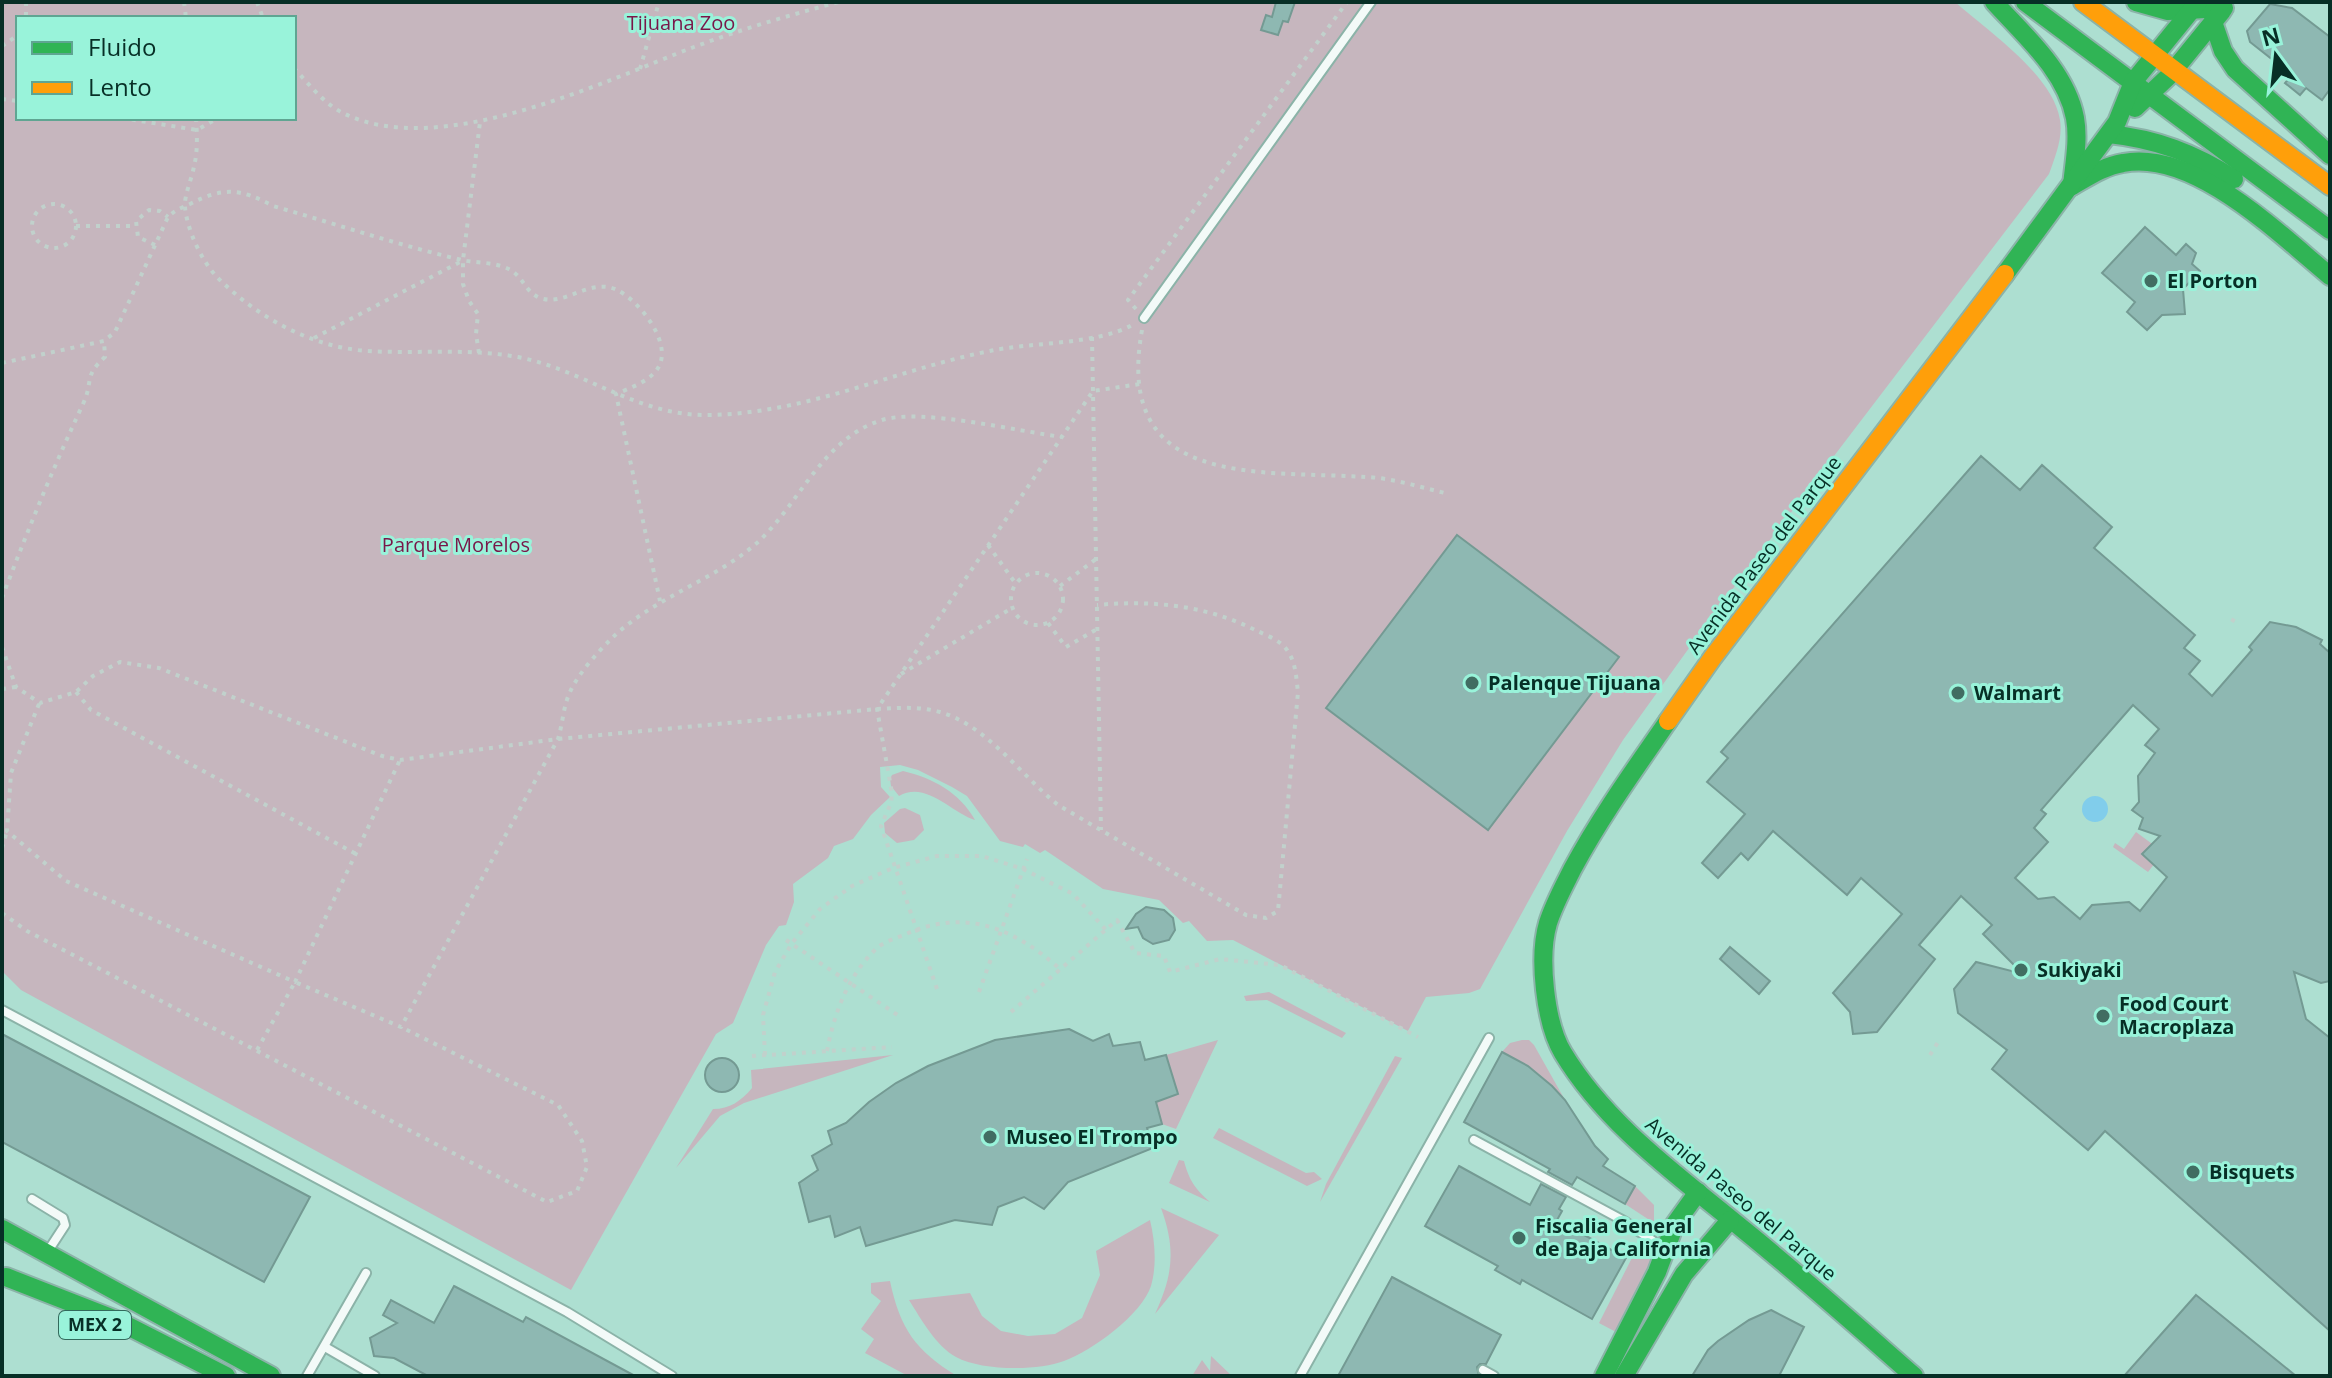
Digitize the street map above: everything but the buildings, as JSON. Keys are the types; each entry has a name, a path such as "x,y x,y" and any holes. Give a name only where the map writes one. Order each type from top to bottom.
{"main road":[{"path":"1994,2 2050,66 2067,97 2075,116 2072,186"},
{"path":"2025,2 2330,230"},
{"path":"2083,2 2330,186"},
{"path":"2136,2 2168,11 2194,6 2222,11 2223,51 2235,69 2330,155"},
{"name":"Avenida Paseo del Parque","path":"1914,1376 1799,1275 1645,1148 1595,1101 1561,1050 1546,1003 1547,926 1558,897 1599,820 1713,657 2072,186 2113,128 2133,82 2194,6"},
{"name":"Avenida Paseo del Parque","path":"2113,128 2150,96 2222,11"},
{"path":"2113,128 2166,142 2215,166 2330,251"},
{"path":"2072,186 2104,168 2126,162 2163,163 2205,181 2330,276"},
{"path":"1604,1376 1664,1257 1675,1224 1698,1192"},
{"path":"1624,1376 1687,1269 1730,1220"},
{"path":"2,1229 271,1376"},
{"path":"4,1276 116,1320 226,1376"},
{"name":"MEX 2","path":"4,1276 187,1376"}],"lane":[{"path":"1144,318 1371,2"},
{"path":"2,1010 567,1312 672,1376"},
{"path":"1300,1376 1489,1038"},
{"path":"1474,1140 1624,1221 1653,1241 1664,1257"},
{"path":"32,1199 58,1212 65,1225 46,1253"},
{"path":"307,1376 366,1273"},
{"path":"325,1347 375,1376"},
{"path":"1483,1370 1494,1376"}],"path":[{"path":"640,69 659,2"},
{"path":"296,70 319,96 343,113 373,123 407,128 444,127 480,122 640,69 768,21 839,2"},
{"path":"1337,2 1346,4 1128,300 1144,318 1138,363 1140,384 1152,424 1162,439 1186,455 1228,467 1274,474 1371,477 1445,493"},
{"path":"134,120 197,130 215,120"},
{"path":"196,120 195,162 185,206 192,235 216,277 279,325 312,339 365,351 479,353 518,357 554,367 664,412 709,416 819,400 899,373 990,350 1092,337 1121,330 1144,318"},
{"path":"479,353 476,334 478,314 463,284 463,260 480,122"},
{"path":"2,363 104,341 115,332 168,217 175,210 207,195 225,191 252,195 273,206 463,260 502,266 519,274 526,287 540,298 562,298 595,287 616,289 637,306 655,328 662,348 660,365 649,378 616,394"},
{"path":"54,203 74,214 76,226 69,242 57,248 43,245 33,234 32,220 40,208 54,203"},
{"path":"155,245 143,241 136,232 139,216 149,210 160,211 168,217"},
{"path":"76,226 135,226"},
{"path":"312,339 463,260"},
{"path":"1092,337 1101,831"},
{"path":"2,598 42,492 87,396 91,370 105,357 104,341"},
{"path":"937,989 881,826 892,793 877,709 1093,391 1140,384"},
{"path":"616,394 660,601"},
{"path":"401,1027 558,739 574,684 611,639 660,601 757,542 839,445 856,431 880,420 918,416 1062,437"},
{"path":"988,545 1016,584"},
{"path":"1060,586 1096,559"},
{"path":"1029,574 1047,575 1060,586 1063,603 1048,623 1031,624 1012,608 1012,591 1029,574"},
{"path":"40,703 76,692 93,676 120,662 159,668 382,756 400,760 558,739 916,707 941,712 975,728 1058,805 1246,915 1266,918 1278,911 1298,692 1296,668 1286,649 1272,638 1238,621 1180,606 1131,602 1097,605"},
{"path":"900,675 1012,608"},
{"path":"2232,622 2236,615"},
{"path":"1048,623 1066,647 1097,629"},
{"path":"2,647 16,687 40,703"},
{"path":"2,689 16,687"},
{"path":"76,692 91,710 356,854"},
{"path":"2,848 7,831 11,773 40,703"},
{"path":"257,1050 295,982 400,760"},
{"path":"2,913 27,931 547,1202 577,1191 587,1167 582,1141 558,1105 401,1027 66,881 7,831"},
{"path":"765,1055 763,1015 775,972 792,943 820,909 852,886 893,868 937,856 982,856 1023,869 1073,894 1106,930"},
{"path":"979,992 1027,859"},
{"path":"1011,1012 1117,920 1135,953 1164,956 1170,972 1220,959 1280,965 1418,1037"},
{"path":"827,1051 833,1018 850,982 878,947 915,930 955,921 1001,929 1035,946 1060,969"},
{"path":"786,940 899,1016"},
{"path":"1930,1055 1940,1039"},
{"path":"752,1056 892,1047"}],"green space":[{"name":"Parque Morelos","path":"2,2 1955,2 2017,55 2055,103 2060,134 2049,174 1712,616 1623,740 1567,831 1480,989 1426,997 1408,1031 1233,940 1207,941 1189,921 1183,923 1159,900 1103,889 1045,850 1040,853 1025,844 1023,847 1000,841 967,796 918,770 900,765 880,767 881,787 890,797 853,839 834,846 828,858 793,884 794,902 786,925 779,926 766,945 733,1023 716,1034 571,1290 21,990 2,971"},
{"path":"903,771 925,778 954,794 975,820 929,795 909,792 899,796 890,779"},
{"path":"905,808 920,815 924,830 914,840 897,843 885,833 884,823"},
{"path":"2136,832 2178,863 2158,859 2148,872 2113,847 2115,843 2124,849"},
{"path":"1269,992 1346,1033 1342,1038 1267,1000 1246,1001 1244,996"},
{"path":"1218,1040 1176,1129 1162,1124 1156,1102 1178,1094 1166,1055"},
{"path":"1529,1040 1534,1045 1565,1100 1539,1074 1502,1052 1510,1043"},
{"path":"893,1055 744,1103 720,1116 676,1168 713,1109 735,1103 752,1088 751,1070"},
{"path":"1395,1056 1402,1058 1320,1202 1326,1184"},
{"path":"1219,1128 1306,1173 1314,1172 1322,1179 1307,1186 1213,1138"},
{"path":"1179,1160 1184,1161 1193,1184 1210,1202 1169,1183"},
{"path":"1635,1186 1654,1205 1654,1223 1625,1204"},
{"path":"1161,1208 1219,1235 1155,1314 1166,1287 1170,1262 1169,1236"},
{"path":"1150,1220 1155,1261 1146,1297 1115,1330 1064,1361 1039,1367 1010,1368 967,1362 942,1346 909,1300 970,1293 982,1316 1001,1331 1028,1336 1055,1334 1082,1318 1100,1275 1096,1251"},
{"path":"1638,1246 1652,1258 1616,1332 1599,1323"},
{"path":"890,1281 899,1313 912,1337 920,1348 957,1376 908,1376 865,1353 874,1339 861,1329 881,1301 871,1293 871,1283"},
{"path":"1211,1356 1232,1376 1192,1376 1202,1360 1210,1371"}],"water":[{"path":"2095,796 2104,800 2108,809 2104,818 2095,822 2086,818 2082,809 2086,800"}],"traffic: fast":[{"path":"1994,2 2053,69 2070,101 2076,135 2072,186"},
{"path":"2025,2 2330,230"},
{"path":"2136,2 2168,11 2224,8"},
{"path":"2005,274 2117,122 2133,82 2198,2"},
{"path":"2135,108 2170,75 2222,11"},
{"path":"2213,22 2223,51 2235,69 2330,155"},
{"path":"2109,134 2143,139 2174,149 2234,179"},
{"path":"2072,186 2116,164 2150,162 2178,169 2234,198 2330,276"},
{"path":"1668,721 1595,830 1550,916 1545,937 1545,990 1557,1040 1581,1079 1622,1127 1914,1376"},
{"path":"1604,1376 1657,1272 1675,1224 1698,1192"},
{"path":"1624,1376 1684,1274 1730,1220"},
{"path":"2,1229 271,1376"},
{"path":"6,1277 116,1320 226,1376"}],"traffic: slow":[{"path":"2083,2 2330,186"},
{"path":"1668,721 1713,657 2005,274"}],"place":[{"name":"El Porton","path":"2151,281"},
{"name":"Palenque Tijuana","path":"1472,683"},
{"name":"Walmart","path":"1958,693"},
{"name":"Sukiyaki","path":"2021,970"},
{"name":"Food Court Macroplaza","path":"2103,1016"},
{"name":"Museo El Trompo","path":"990,1137"},
{"name":"Bisquets","path":"2193,1172"},
{"name":"Fiscalia General de Baja California","path":"1519,1238"}],"park label":[{"name":"Tijuana Zoo","path":"681,23"}]}
